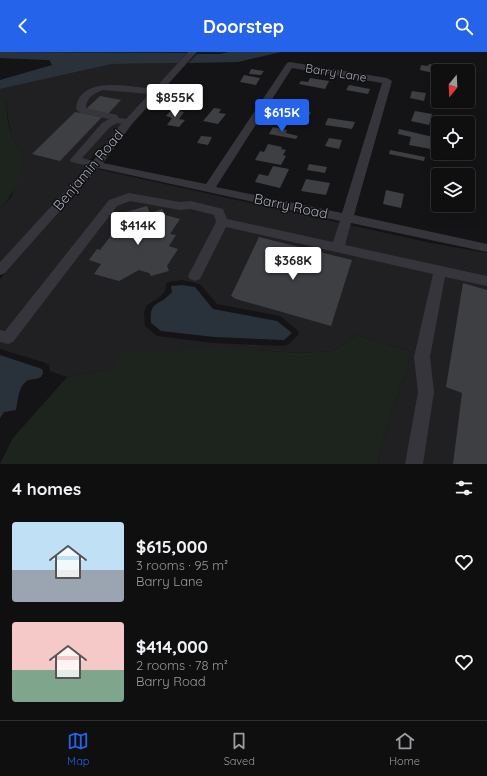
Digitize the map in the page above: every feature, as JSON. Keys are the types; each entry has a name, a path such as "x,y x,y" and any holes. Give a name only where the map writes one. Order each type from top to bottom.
{"street":[{"name":"Benjamin Road","path":"0,270 96,164 128,122 193,52"},
{"name":"Barry Lane","path":"209,188 290,65 387,81 347,218"},
{"path":"128,122 115,120 114,117 83,111 80,105 88,93 95,88 103,87 156,92"},
{"name":"Barry Road","path":"115,120 106,125 75,160 487,248"},
{"path":"0,336 8,338 114,203 129,197 180,206 191,205 218,212 222,222 195,276"},
{"path":"338,248 347,218"},
{"path":"222,222 487,281"},
{"path":"414,464 426,392 422,357 440,270"}],"shaded area":[{"path":"0,52 187,53 178,63 112,64 0,89 0,80 52,65 48,57 0,55"},
{"path":"229,52 281,52 238,62 188,63 197,54 220,54"},
{"path":"178,63 124,121 109,140 85,164 89,165 0,262 0,209 12,196 23,155 12,138 6,101 0,98 0,89 112,64"},
{"path":"0,98 6,101 11,133 13,140 22,153 23,163 17,184 0,209"},
{"path":"97,169 431,243 487,253 487,464 378,464 381,446 400,387 407,372 410,351 356,335 333,351 299,353 257,350 115,368 67,377 50,371 49,365 46,363 0,349 0,279","holes":["182,280 200,284 217,304 280,316 299,332 298,335 289,344 283,346 213,343 157,336 145,326 144,313 146,306 161,296 165,291 166,284 169,282"]},
{"path":"182,285 195,287 213,309 277,321 292,333 284,340 214,337 161,331 151,323 153,307 172,292 171,286"},
{"path":"356,335 410,351 407,372 400,387 381,446 378,464 0,464 13,438 67,377 115,369 119,353 195,349 257,350 299,353 333,351"},
{"path":"0,355 42,369 43,373 41,377 28,380 22,386 16,410 4,412 0,418"}],"building":[{"path":"429,64 431,64 431,72 420,70 421,65 428,66"},
{"path":"251,69 264,71 261,75 249,74"},
{"path":"244,75 260,78 256,85 240,82"},
{"path":"310,78 329,81 325,89 299,84 301,81 308,82"},
{"path":"349,85 370,89 368,94 346,90"},
{"path":"412,91 426,93 424,101 410,98"},
{"path":"100,96 121,100 108,114 86,109"},
{"path":"214,108 221,109 219,113 226,114 218,124 203,121"},
{"path":"289,108 311,112 307,120 285,116"},
{"path":"172,109 184,112 179,119 185,120 179,127 167,125 172,118 166,116"},
{"path":"415,111 432,114 429,125 411,121"},
{"path":"75,112 102,117 60,161 32,154"},
{"path":"328,118 355,122 352,129 325,125"},
{"path":"273,127 287,130 286,133 298,136 296,139 269,134"},
{"path":"399,129 431,137 431,149 409,145 411,137 398,134"},
{"path":"201,136 212,137 208,145 197,143"},
{"path":"329,138 342,140 339,149 325,146"},
{"path":"268,144 282,147 281,149 286,150 283,155 286,156 281,165 255,160 260,151 264,152"},
{"path":"390,150 425,157 424,161 389,154"},
{"path":"309,164 327,167 325,173 307,170"},
{"path":"273,166 289,169 280,188 255,182 259,174 268,176"},
{"path":"306,179 330,183 326,195 301,191"},
{"path":"386,190 404,194 401,208 383,204"},
{"path":"147,206 150,213 162,209 165,215 180,219 170,234 176,235 169,246 178,249 167,266 169,271 151,276 149,273 139,270 119,281 94,274 101,264 89,260 97,249 100,250 113,233 117,234 122,228 119,223 130,220 126,212"},
{"path":"259,237 352,260 331,326 236,299 231,296"},
{"path":"463,283 487,290 487,464 453,464 462,393 446,387"}],"waterway":[{"path":"0,55 68,58"}]}
